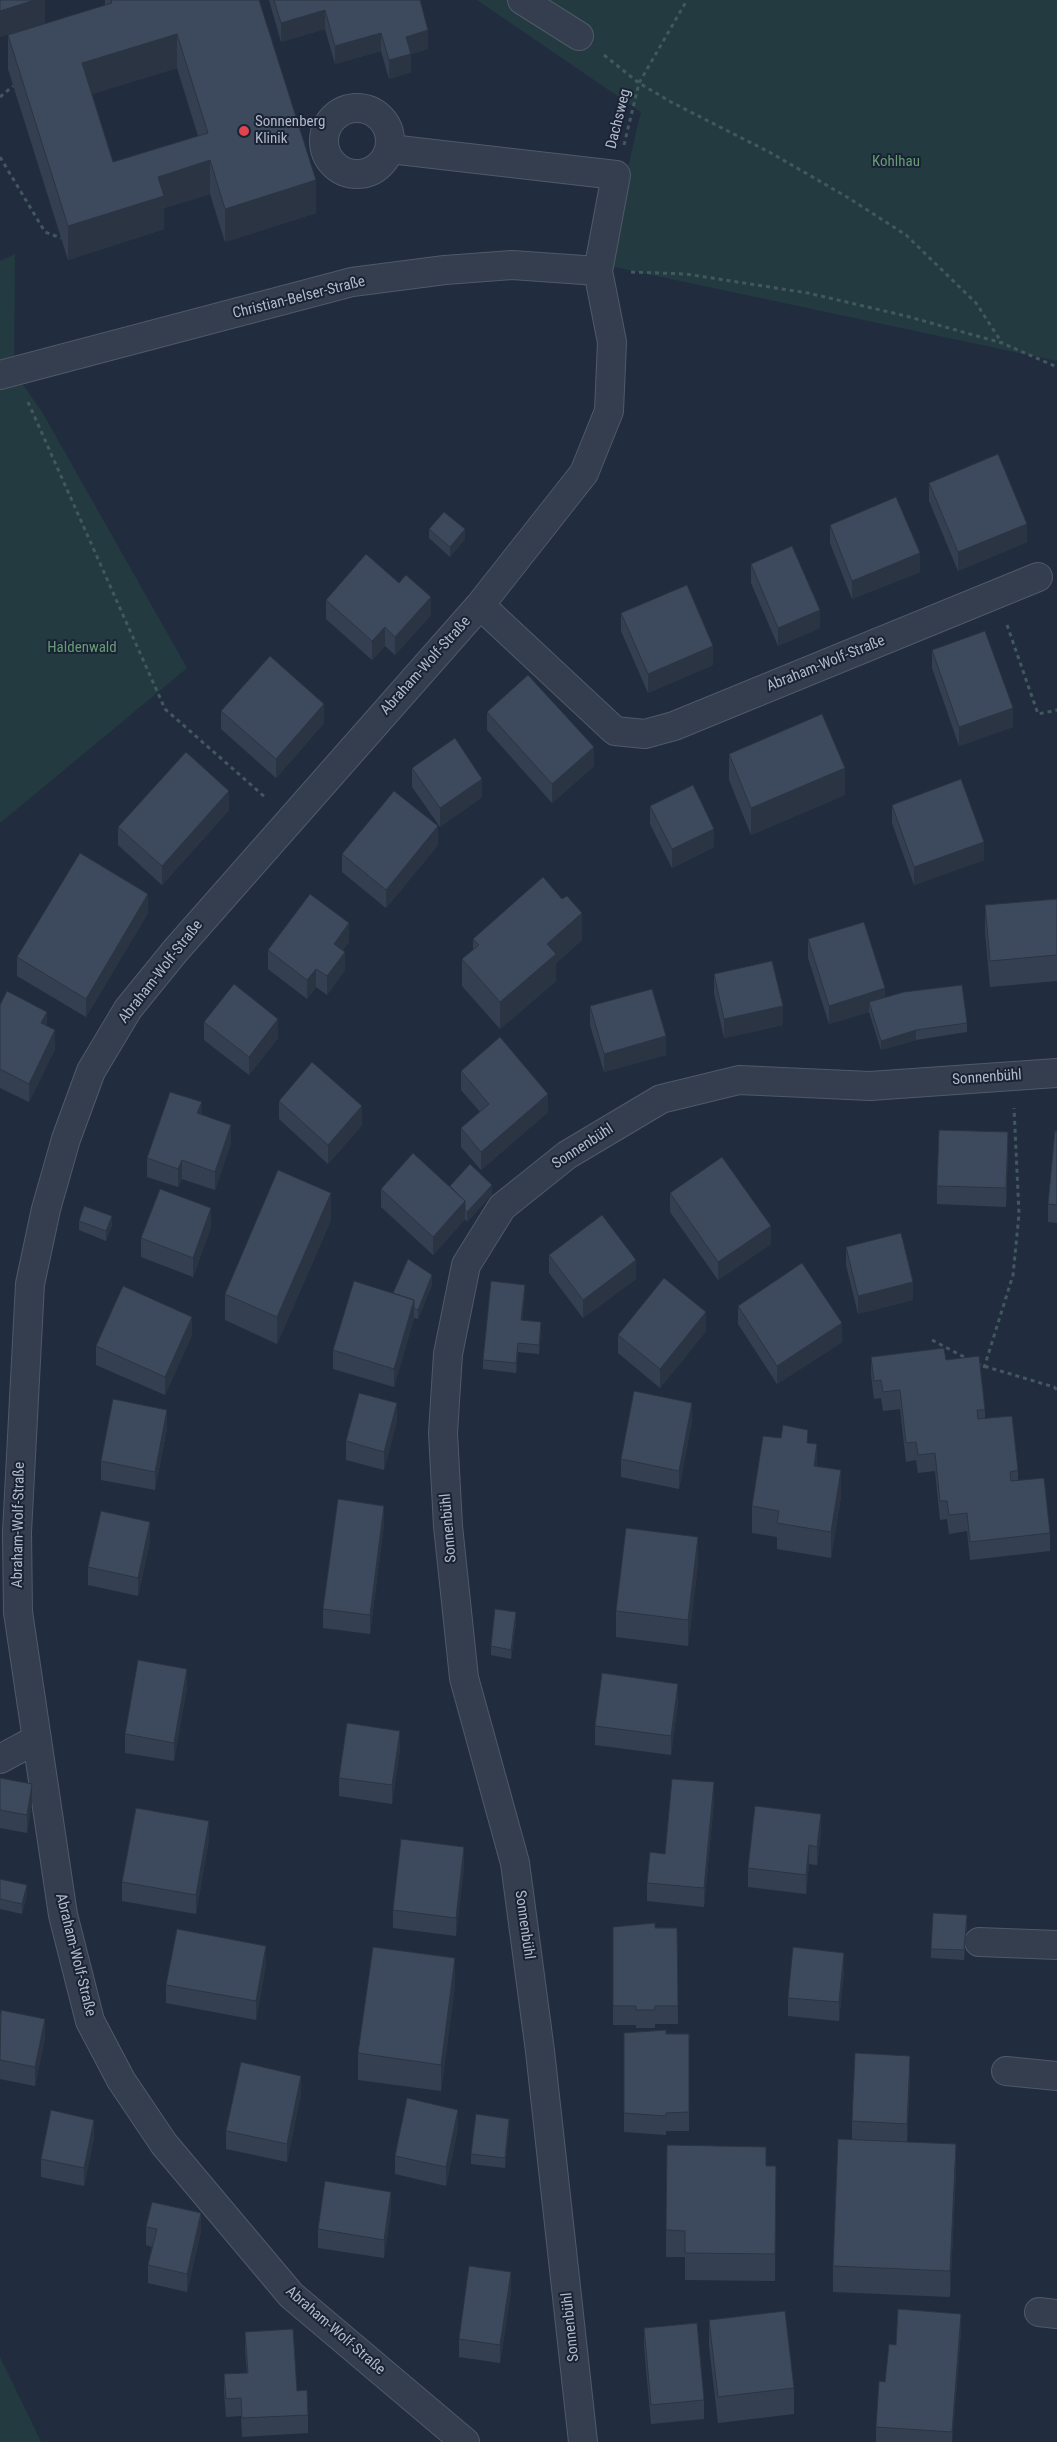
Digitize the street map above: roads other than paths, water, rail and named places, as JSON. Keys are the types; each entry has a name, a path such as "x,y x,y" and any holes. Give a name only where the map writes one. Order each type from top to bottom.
{"street":[{"path":"522,0 579,36"},
{"path":"390,149 616,175 598,271"},
{"name":"Christian-Belser-Straße","path":"7,374 352,282 445,270 512,265 598,271"},
{"name":"Abraham-Wolf-Straße","path":"465,2442 291,2295 164,2144 121,2080 90,2020 63,1915 18,1612 17,1532 30,1284 46,1209 66,1138 91,1071 128,1009 176,950 290,819 480,605 584,473 609,411 612,342 598,271"},
{"name":"Abraham-Wolf-Straße","path":"480,605 615,731 645,734 674,726 1038,577"},
{"name":"Sonnenbühl","path":"583,2442 540,2051 515,1863 464,1678 448,1526 443,1433 448,1354 466,1264 502,1207 567,1154 661,1099 739,1080 870,1086 1057,1073"},
{"path":"0,1759 37,1739"},
{"path":"979,1942 1057,1945"},
{"path":"1006,2072 1057,2076"}],"place":[{"name":"Sonnenberg Klinik","path":"244,131"}],"park label":[{"name":"Kohlhau","path":"896,162"},
{"name":"Haldenwald","path":"82,648"}]}
